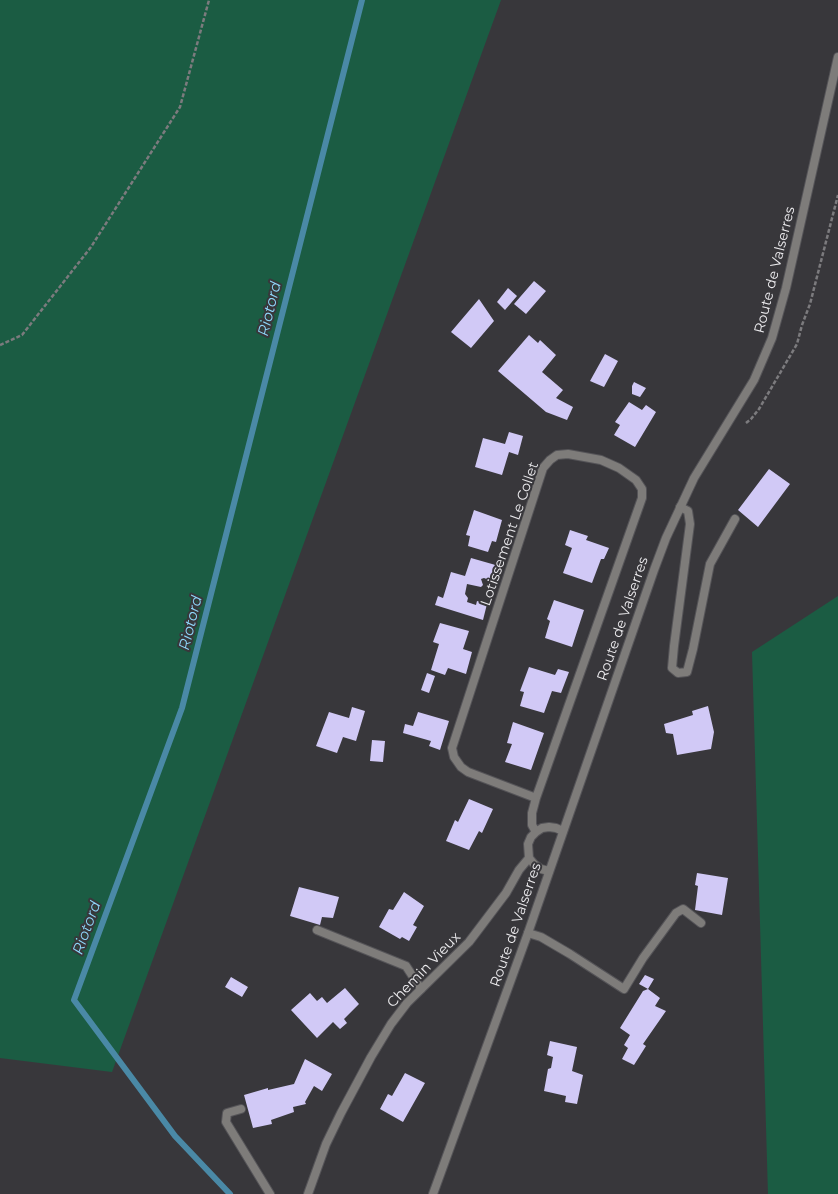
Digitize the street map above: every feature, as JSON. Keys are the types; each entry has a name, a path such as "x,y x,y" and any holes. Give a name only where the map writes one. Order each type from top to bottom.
{"street":[{"name":"Route de Valserres","path":"433,1194 528,933 654,570 680,507 694,478 754,380 772,338 786,288 838,57"},
{"name":"Lotissement Le Collet","path":"536,798 468,772 461,767 454,757 452,748 543,468 557,455 568,454 601,460 619,468 636,480 642,489 642,498 536,798 532,813 532,825 536,832"},
{"path":"680,507 688,511 690,524 672,668 678,673 687,672 710,564 735,519"},
{"path":"549,871 541,869 529,858 528,844 531,837 542,828 556,828 563,831"},
{"name":"Chemin Vieux","path":"308,1194 326,1144 371,1057 391,1024 407,1003 469,942 506,893 519,870 529,858"},
{"path":"528,933 541,937 570,954 624,990 643,958 676,913 683,910 701,923"},
{"path":"317,930 406,966 421,989"},
{"path":"241,1109 227,1113 226,1122 270,1194"}],"path":[{"path":"0,345 22,335 91,247 180,107 209,0"},
{"path":"743,425 751,419 759,409 797,344 810,304 838,195"}],"green space":[{"path":"0,0 501,0 112,1072 0,1058"},
{"path":"838,596 838,1194 768,1194 752,652"}],"building":[{"path":"534,281 546,291 526,314 514,304"},
{"path":"508,288 517,296 505,310 497,302"},
{"path":"479,299 494,321 471,348 451,332"},
{"path":"529,335 538,343 540,340 556,355 542,372 563,390 556,398 573,407 567,420 546,412 498,371"},
{"path":"605,354 618,361 604,387 590,381"},
{"path":"634,382 646,388 640,397 632,394 632,386"},
{"path":"629,402 642,410 646,405 656,412 635,447 614,435 620,425 615,422"},
{"path":"509,432 523,436 518,455 509,452 502,475 475,467 483,438 505,444"},
{"path":"769,469 790,484 758,527 738,510"},
{"path":"474,510 502,520 496,542 492,541 488,552 468,546 470,536 466,535"},
{"path":"570,530 588,536 586,540 609,548 604,559 601,559 592,583 563,573 572,548 565,545"},
{"path":"471,558 499,566 494,582 484,578 481,579 483,585 481,587 467,584 465,594 468,598 467,602 476,605 477,601 487,604 483,620 435,605 438,596 443,598 451,572 465,576"},
{"path":"554,600 584,610 572,647 545,638 550,621 547,619"},
{"path":"440,623 469,631 463,649 472,652 466,674 448,668 445,675 431,670 439,644 433,642"},
{"path":"529,667 555,675 558,669 569,672 561,693 552,691 544,713 520,706 524,692 520,691"},
{"path":"427,673 435,676 429,693 421,690"},
{"path":"708,706 714,732 711,749 677,755 673,734 666,733 664,724 693,715 692,711"},
{"path":"352,707 365,711 356,741 343,737 337,753 316,746 329,712 349,718"},
{"path":"418,712 449,721 440,750 429,746 431,741 403,733 405,724 413,726"},
{"path":"513,722 544,733 531,770 505,762 512,744 507,743"},
{"path":"372,740 385,741 383,762 370,761"},
{"path":"469,799 493,809 482,833 479,831 469,850 446,841 455,820 458,822"},
{"path":"697,873 728,878 722,915 695,910 698,886 695,885"},
{"path":"299,887 339,897 333,918 322,917 320,925 290,916"},
{"path":"404,892 424,906 413,925 417,927 409,941 402,937 400,939 379,927 389,909 393,910"},
{"path":"645,975 654,979 648,989 639,984"},
{"path":"231,977 248,987 242,997 225,987"},
{"path":"345,988 359,1004 344,1019 347,1023 340,1029 333,1022 317,1038 291,1010 310,993 317,1001 322,997 327,1003"},
{"path":"648,989 660,998 655,1006 666,1011 643,1044 646,1046 634,1065 622,1059 628,1048 624,1045 630,1035 620,1028 643,991"},
{"path":"550,1041 577,1047 572,1071 583,1075 577,1104 565,1102 566,1096 544,1091 548,1069 551,1068 553,1057 547,1055"},
{"path":"305,1059 332,1074 322,1091 314,1086 305,1102 306,1104 293,1107 294,1112 271,1120 272,1124 253,1128 244,1095 268,1088 268,1090 294,1084"},
{"path":"405,1073 425,1083 403,1122 380,1109 388,1094 392,1096"}],"waterway":[{"name":"Riotord","path":"230,1194 175,1136 74,1000 182,708 362,0"}]}
